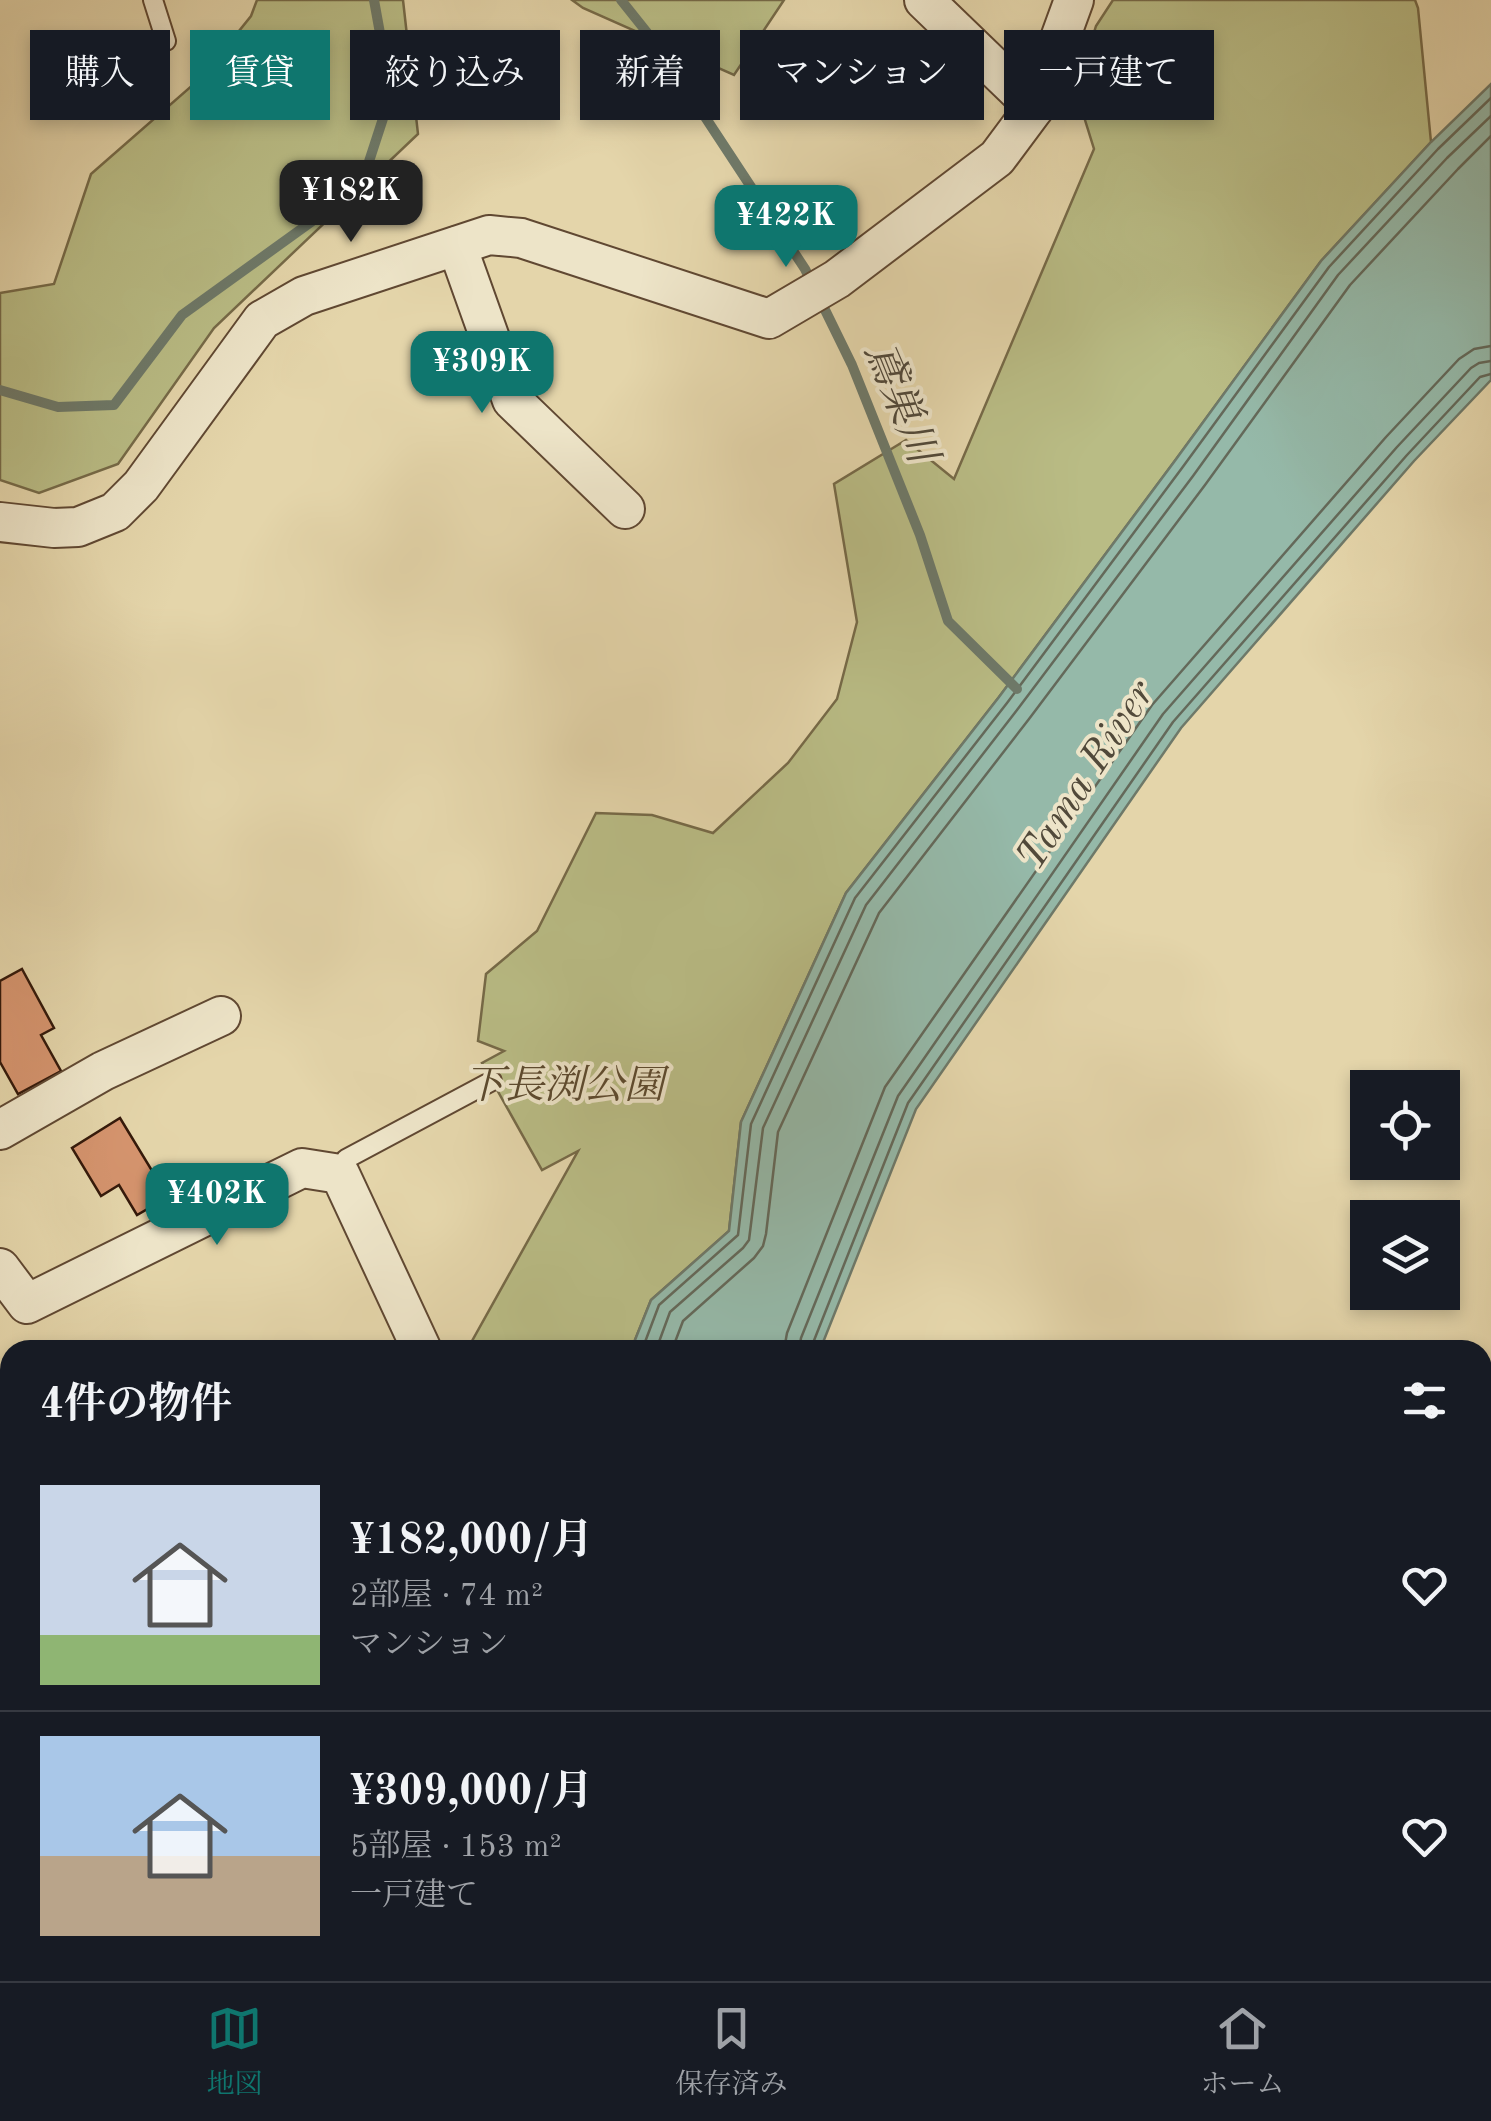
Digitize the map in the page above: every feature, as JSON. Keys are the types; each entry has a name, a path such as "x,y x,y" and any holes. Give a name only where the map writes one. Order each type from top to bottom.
{"street":[{"path":"924,0 1004,76"},
{"path":"1063,30 1074,0"},
{"path":"0,522 78,527 115,512 141,486 262,320 304,296 489,235 521,238 769,319 837,279 997,158 1025,120"},
{"path":"456,246 512,400 625,510"},
{"path":"0,1130 103,1072 221,1016"},
{"path":"0,1268 27,1304 302,1168 340,1174 417,1340"}],"lane":[{"path":"153,0 163,30"},
{"path":"340,1174 346,1159 492,1081"}],"green space":[{"path":"257,0 403,0 406,30 350,30 350,120 416,120 418,134 214,328 118,464 39,493 0,480 0,293 54,284 91,174 153,120 170,120 170,105 190,87 190,120 330,120 330,30 240,30"},
{"path":"572,0 784,0 764,30 740,30 740,66 734,75 720,69 720,30 633,30"},
{"name":"下長渕公園","path":"1113,0 1415,0 1431,142 1321,261 999,697 846,893 741,1122 729,1231 651,1300 635,1340 473,1340 578,1151 542,1170 482,1063 504,1051 478,1041 486,974 537,931 596,813 652,815 713,833 788,763 837,699 857,622 834,484 906,440 954,479 1094,149 1085,120 1214,120 1214,30 1095,30"}],"water":[{"name":"Tama River","path":"1491,84 1491,380 1414,461 1181,728 916,1109 824,1340 635,1340 651,1300 729,1231 741,1122 846,893 999,697 1321,261 1431,142"}],"building":[{"path":"22,969 54,1028 41,1035 61,1071 18,1094 0,1062 0,981"},
{"path":"120,1118 168,1197 137,1215 119,1185 101,1196 72,1148"}],"waterway":[{"name":"鳶巣川","path":"0,390 58,407 114,405 182,315 361,186 391,94 374,0"},
{"name":"鳶巣川","path":"621,0 661,50 805,269 852,365 920,535 948,621 1017,689"}]}
